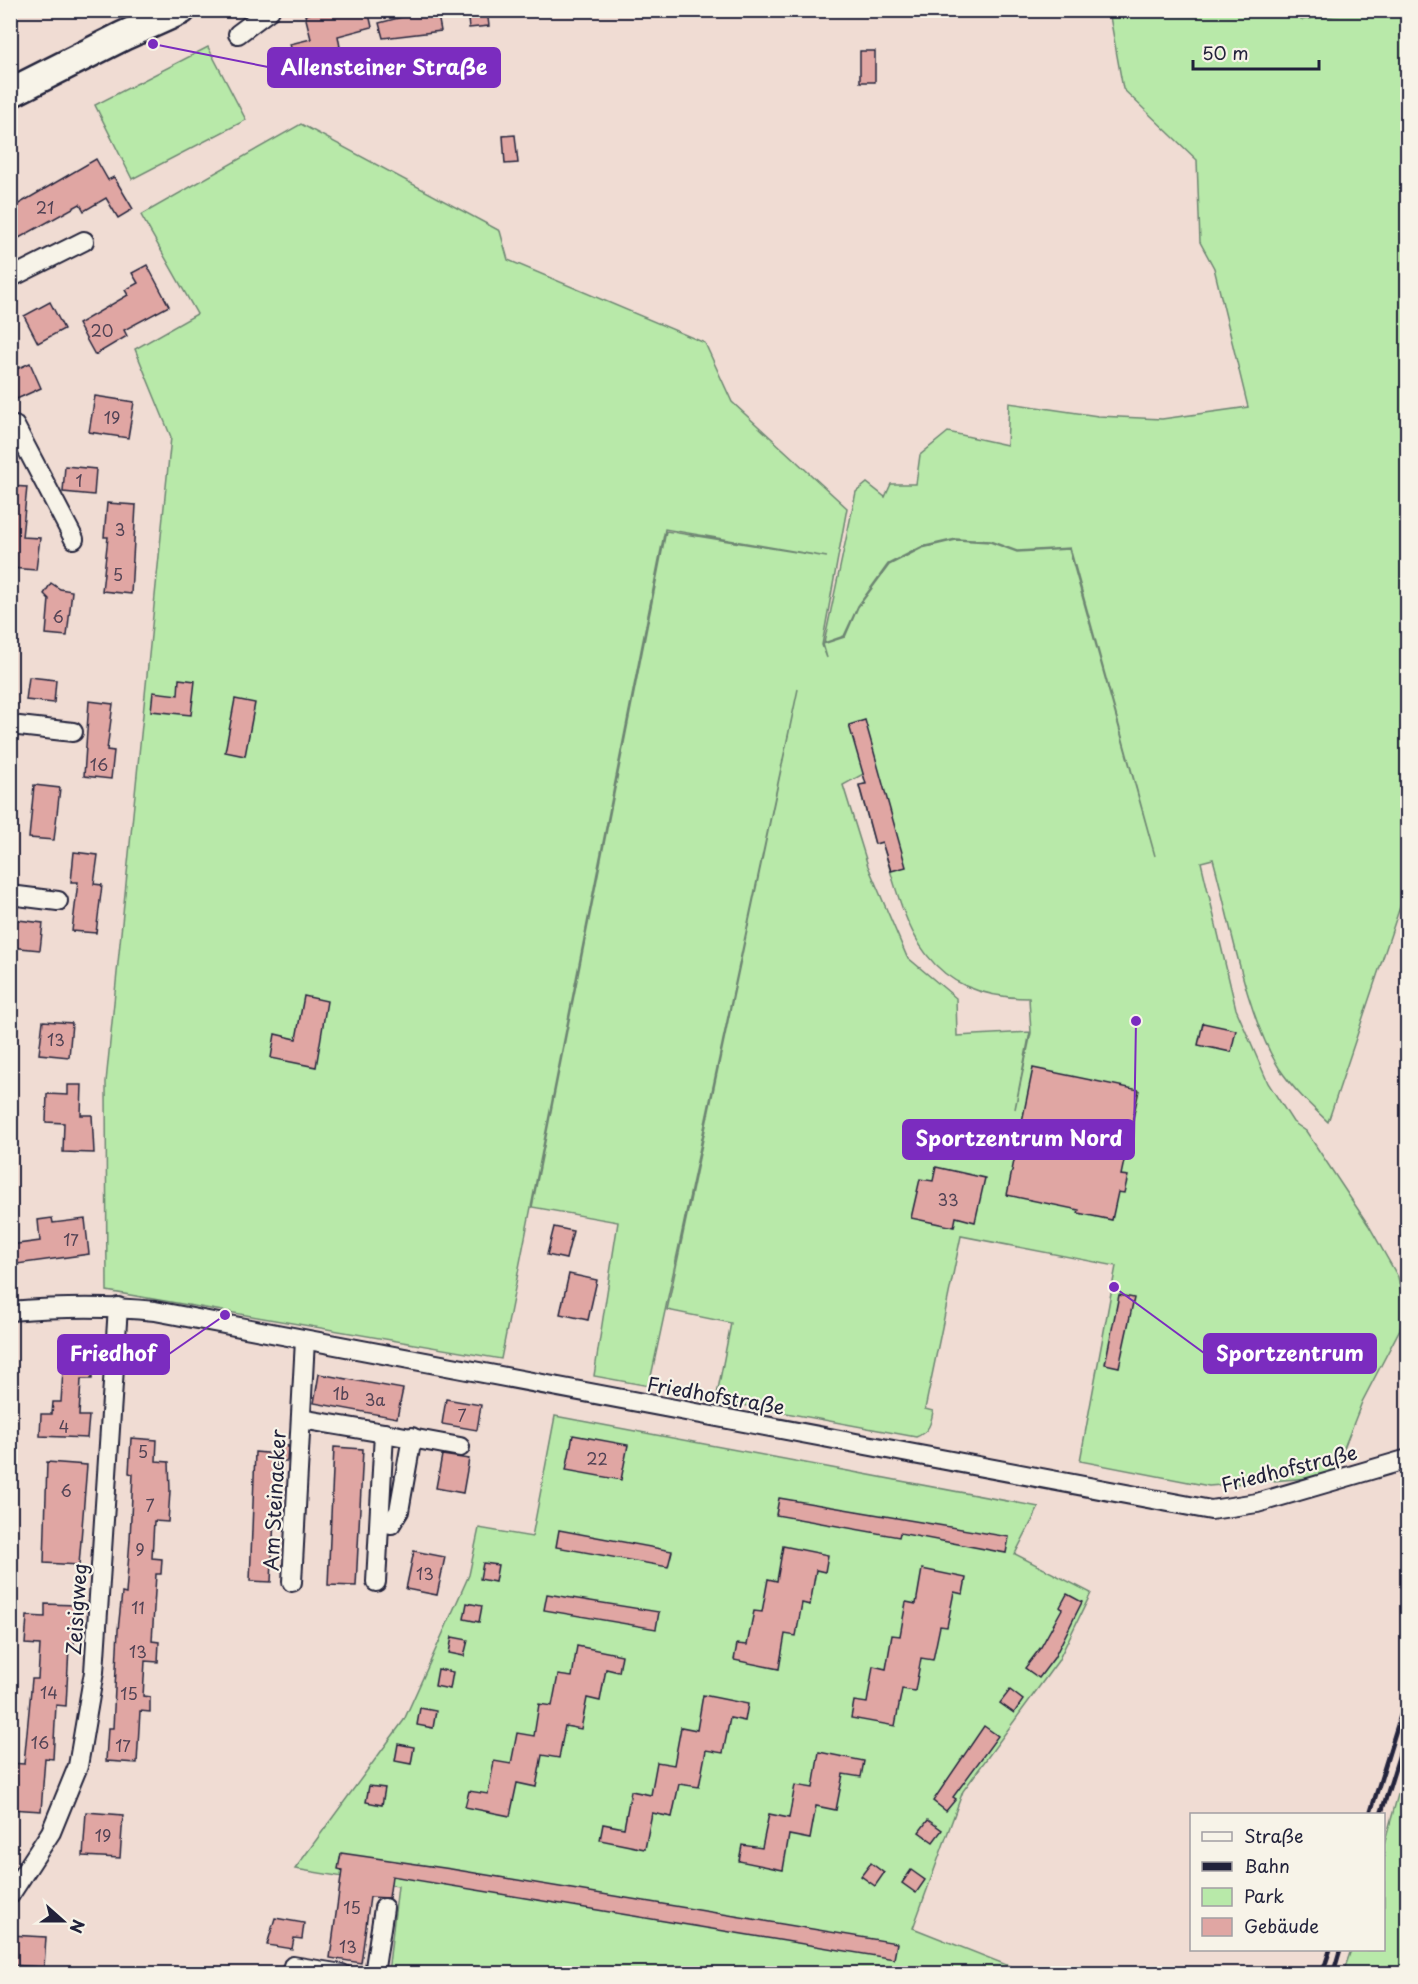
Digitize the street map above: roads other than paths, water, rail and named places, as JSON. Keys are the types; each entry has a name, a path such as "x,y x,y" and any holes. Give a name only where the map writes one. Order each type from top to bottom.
{"main road":[{"path":"10,93 123,36 181,10"}],"street":[{"path":"238,34 270,10"},
{"path":"10,278 84,241"},
{"path":"15,431 74,539"},
{"path":"10,725 73,732"},
{"path":"10,895 58,901"},
{"name":"Friedhofstraße","path":"10,1311 62,1306 118,1307 154,1311 1211,1510 1257,1503 1407,1459"},
{"name":"Zeisigweg","path":"10,1895 51,1832 78,1766 94,1672 118,1307"},
{"name":"Am Steinacker","path":"292,1582 305,1340"},
{"name":"Am Steinacker","path":"301,1419 460,1447"},
{"path":"376,1582 384,1433"},
{"path":"380,1522 392,1524 399,1511 412,1437"},
{"path":"374,1974 384,1908"},
{"path":"291,1974 293,1966 342,1974"}],"railway":[{"path":"1370,1813 1408,1692"},
{"path":"1381,1813 1408,1727"},
{"path":"1322,1974 1330,1951"},
{"path":"1333,1974 1340,1951"}],"place":[{"name":"Allensteiner Straße","path":"153,44"},
{"name":"Sportzentrum Nord","path":"1136,1021"},
{"name":"Sportzentrum","path":"1114,1287"},
{"name":"Friedhof","path":"225,1315"}]}
